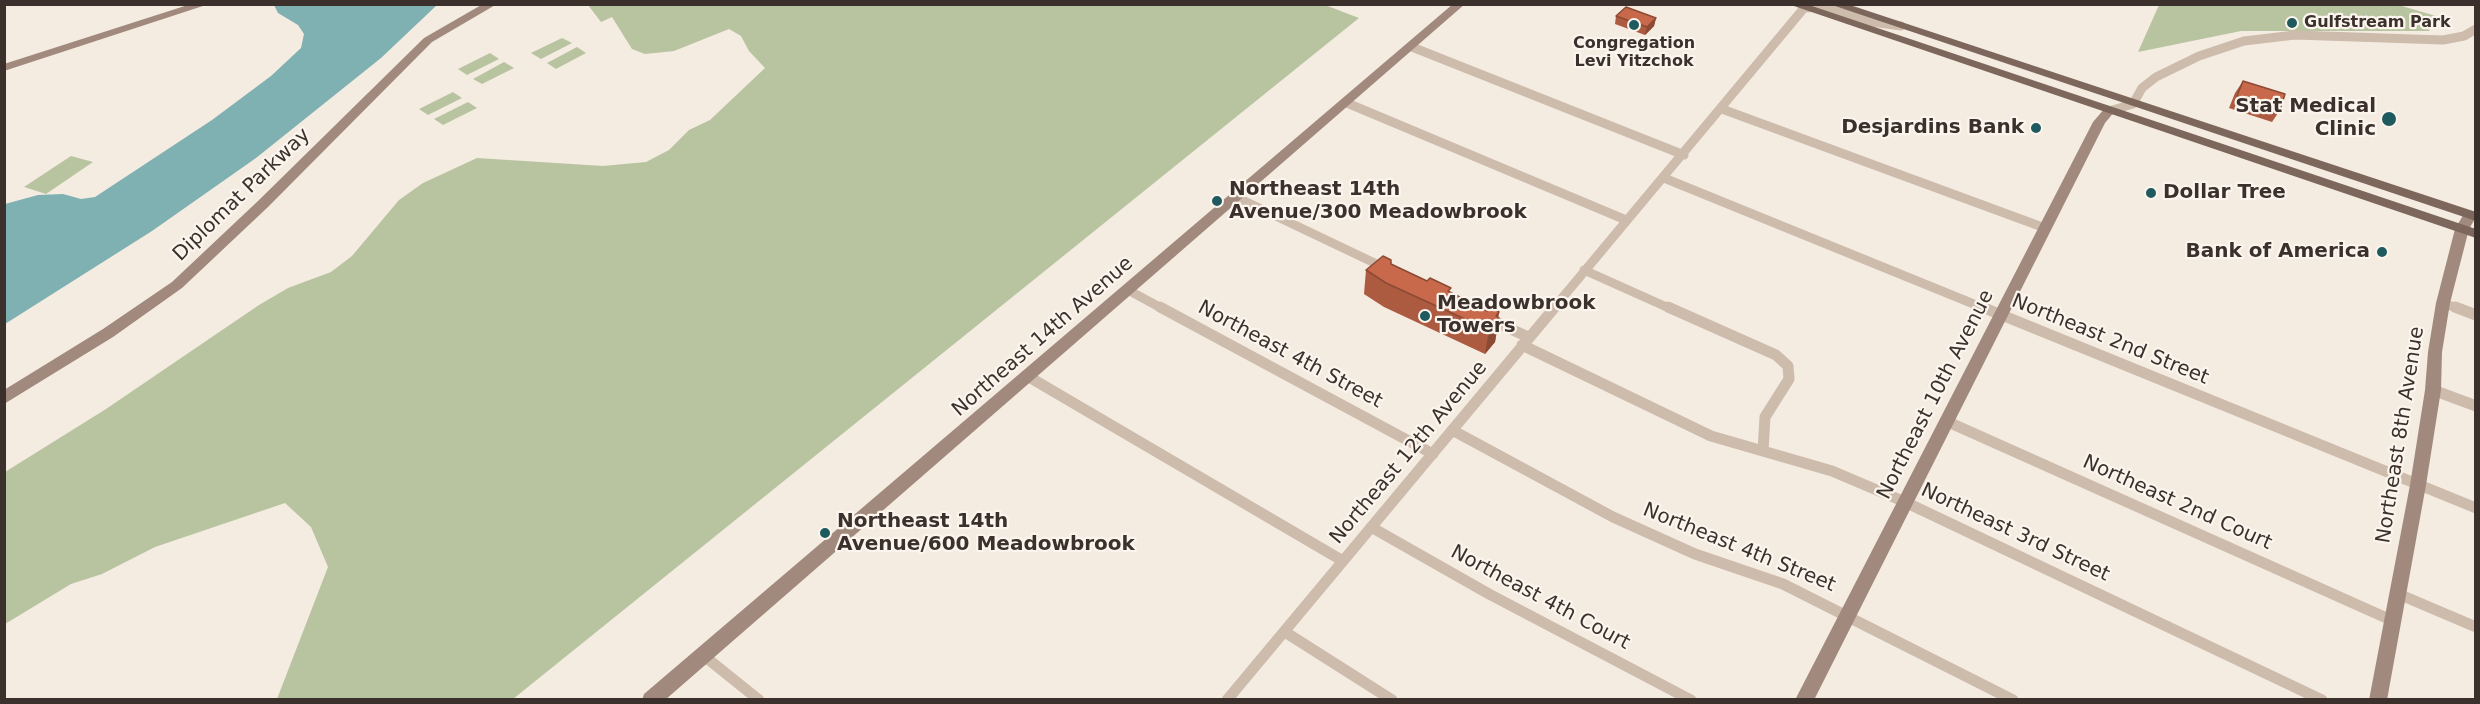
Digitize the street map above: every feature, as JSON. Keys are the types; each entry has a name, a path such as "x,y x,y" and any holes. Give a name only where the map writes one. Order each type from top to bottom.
{"main road":[{"path":"1834,4 2133,104 2471,224"},
{"path":"1798,6 2109,111 2471,224"}],"street":[{"path":"4,58 174,4"},
{"path":"4,68 204,4"},
{"name":"Diplomat Parkway","path":"4,398 108,333 177,285 263,204 428,40 492,4"},
{"name":"Northeast 14th Avenue","path":"651,699 1029,377 1460,4"},
{"path":"1798,6 1823,7 1872,22 1902,26"},
{"name":"Northeast 12th Avenue","path":"1227,699 1584,270 1722,109 1798,6"},
{"path":"2109,111 2133,104 2142,88 2156,77 2199,56 2244,41 2295,35 2443,40 2464,36 2475,29"},
{"path":"1412,47 1684,155"},
{"path":"1347,103 1626,220"},
{"path":"1722,109 2044,228"},
{"name":"Northeast 10th Avenue","path":"1804,699 2044,228 2099,122 2109,111"},
{"name":"Northeast 2nd Street","path":"1664,178 2475,508"},
{"path":"1236,197 1400,276"},
{"name":"Northeast 8th Avenue","path":"2378,699 2418,485 2433,390 2435,352 2443,303 2471,224"},
{"path":"1584,270 1776,355 1788,366 1789,379 1765,417 1763,451"},
{"name":"Northeast 4th Street","path":"1128,290 1433,454"},
{"path":"2443,303 2475,315"},
{"name":"Northeast 3rd Street","path":"1474,312 1525,341 1711,436 1832,471 1905,502 2322,699"},
{"path":"1029,377 1343,561"},
{"path":"2433,390 2475,406"},
{"name":"Northeast 2nd Court","path":"1946,421 2391,620"},
{"name":"Northeast 4th Street","path":"1452,430 1613,517 1695,554 1783,584 2013,699"},
{"name":"Northeast 4th Court","path":"1371,527 1489,594 1691,699"},
{"path":"2396,593 2475,627"},
{"path":"1285,632 1392,699"},
{"path":"703,655 759,699"}],"green space":[{"name":"Gulfstream Park","path":"2395,4 2436,16 2429,31 2241,31 2138,52 2159,5"},
{"path":"588,5 1325,5 1359,18 513,699 277,699 328,567 311,527 285,503 155,547 102,574 71,584 5,624 5,472 106,409 259,305 288,288 331,272 352,256 399,200 423,183 477,158 603,166 646,162 669,150 689,130 710,120 765,68 749,51 741,36 729,29 674,51 645,54 632,49 612,17 601,22"},
{"path":"562,38 572,43 541,59 531,53"},
{"path":"577,47 586,53 556,69 547,63"},
{"path":"490,53 499,59 467,75 458,69"},
{"path":"504,62 514,68 482,84 473,79"},
{"path":"453,92 462,98 428,115 419,109"},
{"path":"468,102 477,108 443,125 434,119"},
{"path":"71,156 93,162 46,194 24,187"}],"water":[{"path":"274,5 437,5 381,58 256,158 152,231 5,324 5,204 38,195 63,194 81,199 95,197 212,120 271,76 301,48 304,34 298,25 278,13"}],"building":[{"path":"1626,7 1656,18 1647,27 1616,16"},
{"path":"2243,81 2285,94 2280,110 2237,96"},
{"path":"1383,256 1391,260 1391,264 1427,281 1430,278 1451,288 1448,291 1487,311 1490,307 1499,312 1496,316 1499,318 1489,330 1386,283 1366,270"}],"place":[{"name":"Gulfstream Park","path":"2292,23"},
{"name":"Congregation Levi Yitzchok","path":"1634,25"},
{"name":"Stat Medical Clinic","path":"2389,119"},
{"name":"Desjardins Bank","path":"2036,128"},
{"name":"Dollar Tree","path":"2151,193"},
{"name":"Northeast 14th Avenue/300 Meadowbrook","path":"1217,201"},
{"name":"Bank of America","path":"2382,252"},
{"name":"Meadowbrook Towers","path":"1425,316"},
{"name":"Northeast 14th Avenue/600 Meadowbrook","path":"825,533"}]}
